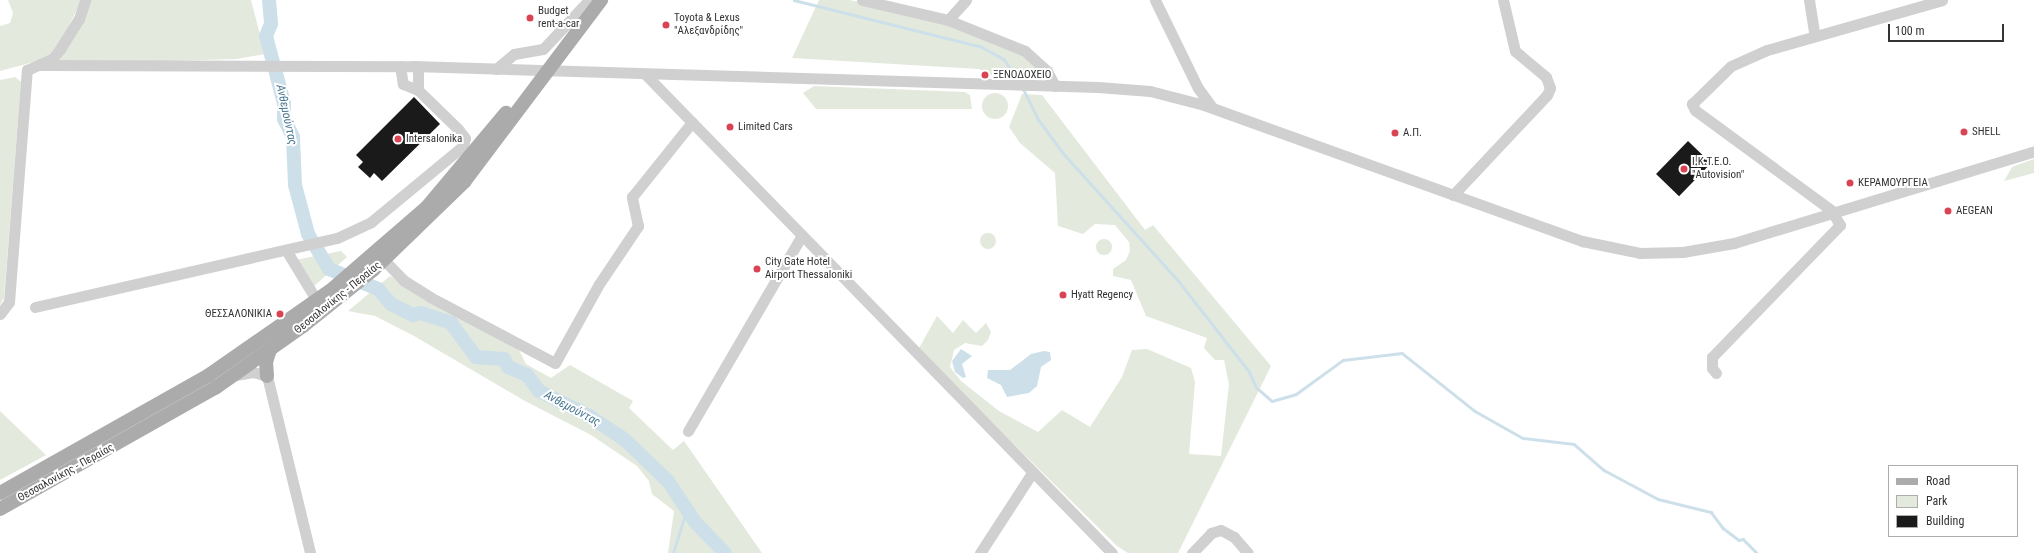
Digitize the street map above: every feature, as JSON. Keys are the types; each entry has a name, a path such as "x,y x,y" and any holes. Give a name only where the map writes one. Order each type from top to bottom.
{"main road":[{"name":"Θεσσαλονίκης - Περαίας","path":"369,267 384,260 462,186 543,71 589,0"},
{"name":"Θεσσαλονίκης - Περαίας","path":"0,509 139,433 233,376 270,350 369,267 442,192 601,0"},
{"name":"Θεσσαλονίκης - Περαίας","path":"0,493 209,376 317,301 334,295"},
{"path":"267,376 266,362 270,350"}],"street":[{"path":"42,65 67,39 85,0"},
{"path":"496,69 514,54 543,49 589,0"},
{"path":"862,0 948,20 1026,51 1048,71 1055,86"},
{"path":"948,20 966,0"},
{"path":"1154,0 1195,82 1214,109"},
{"path":"1453,195 1547,95 1550,88 1546,77 1515,51 1503,0"},
{"path":"1809,0 1815,36"},
{"path":"1716,373 1712,368 1712,357 1840,224 1831,210 1695,110 1692,104 1731,66 1767,50 1942,0"},
{"path":"0,314 9,302 27,70 42,65 66,68 265,64 400,66 1039,86 1115,87 1184,99 1582,241 1615,250 1647,253 1683,252 1734,243 1831,210 2034,151"},
{"path":"35,307 337,238 379,217 463,146 465,138 458,128 418,90 403,84 400,66"},
{"path":"418,67 418,90"},
{"path":"645,74 801,237 1112,553"},
{"path":"1184,99 1192,92 1195,82"},
{"path":"384,260 403,280 430,297 555,363 599,284 638,226 632,197 692,122"},
{"path":"688,431 801,237"},
{"path":"286,250 317,301"},
{"path":"233,376 253,372 267,376 310,553"},
{"path":"980,553 1032,473"},
{"path":"1192,553 1211,533 1220,530 1234,537 1248,553"}],"green space":[{"path":"8,0 82,0 61,41 45,59 0,71 0,26 10,23 13,13"},
{"path":"89,0 251,0 265,54 237,59 61,64 59,55"},
{"path":"819,0 850,0 970,30 1023,52 1043,68 1043,78 993,76 979,69 792,58"},
{"path":"15,77 21,82 4,298 0,305 0,80"},
{"path":"814,86 965,92 970,95 972,109 816,109 803,93"},
{"path":"995,93 1004,97 1008,106 1004,115 995,119 986,115 982,106 986,97"},
{"path":"1022,94 1042,95 1145,230 1153,225 1271,366 1178,553 1128,553 1117,546 918,350 937,316 953,333 963,320 976,333 986,323 991,332 988,340 982,346 965,343 954,350 950,367 961,381 999,411 1038,432 1062,410 1090,427 1122,377 1132,350 1147,349 1191,368 1195,382 1189,454 1221,456 1229,384 1224,360 1215,360 1204,348 1207,338 1146,316 1131,280 1113,276 1113,269 1126,260 1130,251 1129,242 1115,225 1095,224 1083,234 1058,226 1055,173 1020,143 1009,127"},
{"path":"2034,159 2034,173 2004,181 2012,167"},
{"path":"988,233 994,235 996,241 994,247 988,249 982,247 980,241 982,235"},
{"path":"1104,239 1110,241 1112,247 1110,253 1104,255 1098,253 1096,247 1098,241"},
{"path":"341,251 347,257 314,286 295,260"},
{"path":"390,276 518,348 526,364 551,378 570,365 633,401 629,408 673,450 684,441 762,553 668,553 674,511 652,494 649,481 637,466 591,435 525,401 414,336 375,316 348,311"},
{"path":"0,411 46,455 0,480"}],"water":[{"path":"961,349 972,356 962,364 966,377 963,378 955,372 952,361"},
{"path":"1044,351 1050,352 1051,360 1041,367 1037,386 1029,393 1007,397 1001,385 987,378 988,370 1010,370 1031,354"}],"building":[{"name":"Intersalonika","path":"414,97 440,124 382,181 374,173 370,178 358,167 363,162 356,155"},
{"name":"I.Κ.Τ.Ε.Ο. \"Autovision\"","path":"1688,141 1711,163 1679,196 1656,174"}],"waterway":[{"name":"Ανθεμούντας","path":"269,0 271,24 266,36 284,103 284,119 293,137 295,185 308,234 329,269 378,289 391,304 413,315 421,313 451,323 476,357 504,359 508,367 527,375 539,391 589,416 624,439 668,481 695,522 725,553"},
{"path":"794,0 982,47 1004,59 1020,82"},
{"path":"1023,88 1038,119 1064,154 1177,279 1249,371 1256,387 1272,401 1296,394 1343,360 1402,353 1475,411 1523,438 1574,444 1604,470 1658,499 1711,512 1723,528 1739,540 1743,539 1757,553"},
{"path":"673,553 687,508"}],"place":[{"name":"Budget rent-a-car","path":"530,18"},
{"name":"Toyota & Lexus \"Αλεξανδρίδης\"","path":"666,25"},
{"name":"ΞΕΝΟΔΟΧΕΙΟ","path":"985,75"},
{"name":"Limited Cars","path":"730,127"},
{"name":"SHELL","path":"1964,132"},
{"name":"Α.Π.","path":"1395,133"},
{"name":"Intersalonika","path":"398,139"},
{"name":"I.Κ.Τ.Ε.Ο. \"Autovision\"","path":"1684,169"},
{"name":"ΚΕΡΑΜΟΥΡΓΕΙΑ","path":"1850,183"},
{"name":"AEGEAN","path":"1948,211"},
{"name":"City Gate Hotel Airport Thessaloniki","path":"757,269"},
{"name":"Hyatt Regency","path":"1063,295"},
{"name":"ΘΕΣΣΑΛΟΝΙΚΙΑ","path":"280,314"}]}
